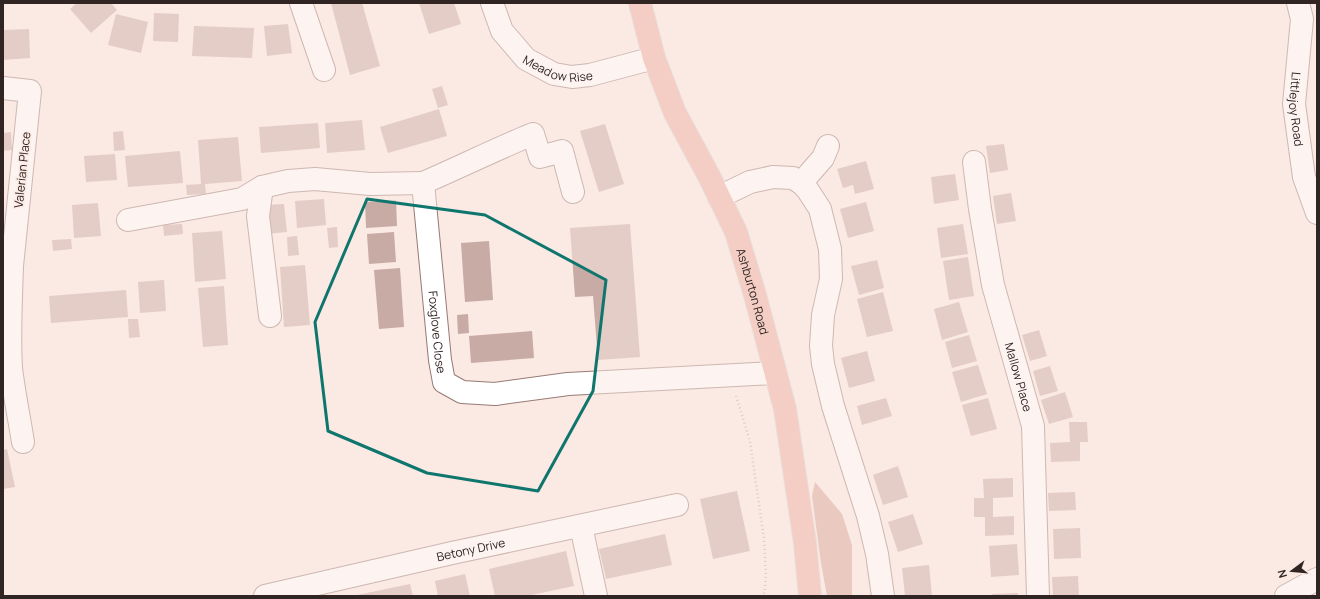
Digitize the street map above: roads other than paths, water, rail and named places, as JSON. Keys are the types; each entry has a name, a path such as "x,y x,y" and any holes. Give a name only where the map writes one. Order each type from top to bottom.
{"main road":[{"name":"Ashburton Road","path":"640,3 654,58 675,113 736,232 755,294 785,409 810,596"}],"street":[{"path":"301,3 324,70"},
{"name":"Meadow Rise","path":"492,3 502,31 526,59 554,74 572,77 590,75 654,58"},
{"name":"Littlejoy Road","path":"1298,3 1302,19 1294,104 1304,177 1317,213"},
{"name":"Valerian Place","path":"3,88 30,91 8,266"},
{"path":"128,220 242,199 262,188 288,181 315,179 370,184 423,183 512,142 533,134 540,157 562,151 573,192"},
{"path":"801,183 823,158 828,146"},
{"name":"Mallow Place","path":"974,162 980,209 993,285 1033,426 1038,596"},
{"path":"719,197 750,182 773,177 793,178 807,189 820,209 830,249 831,279 823,315 821,346 823,364 833,406 868,516 877,554 883,596"},
{"name":"Foxglove Close","path":"423,183 440,360 444,382 462,392 495,394 568,384 775,373"},
{"path":"262,188 258,216 270,316"},
{"path":"8,266 12,368 23,442"},
{"name":"Betony Drive","path":"265,596 445,555 677,506"},
{"path":"582,526 596,596"},
{"path":"1286,596 1317,579"}]}
